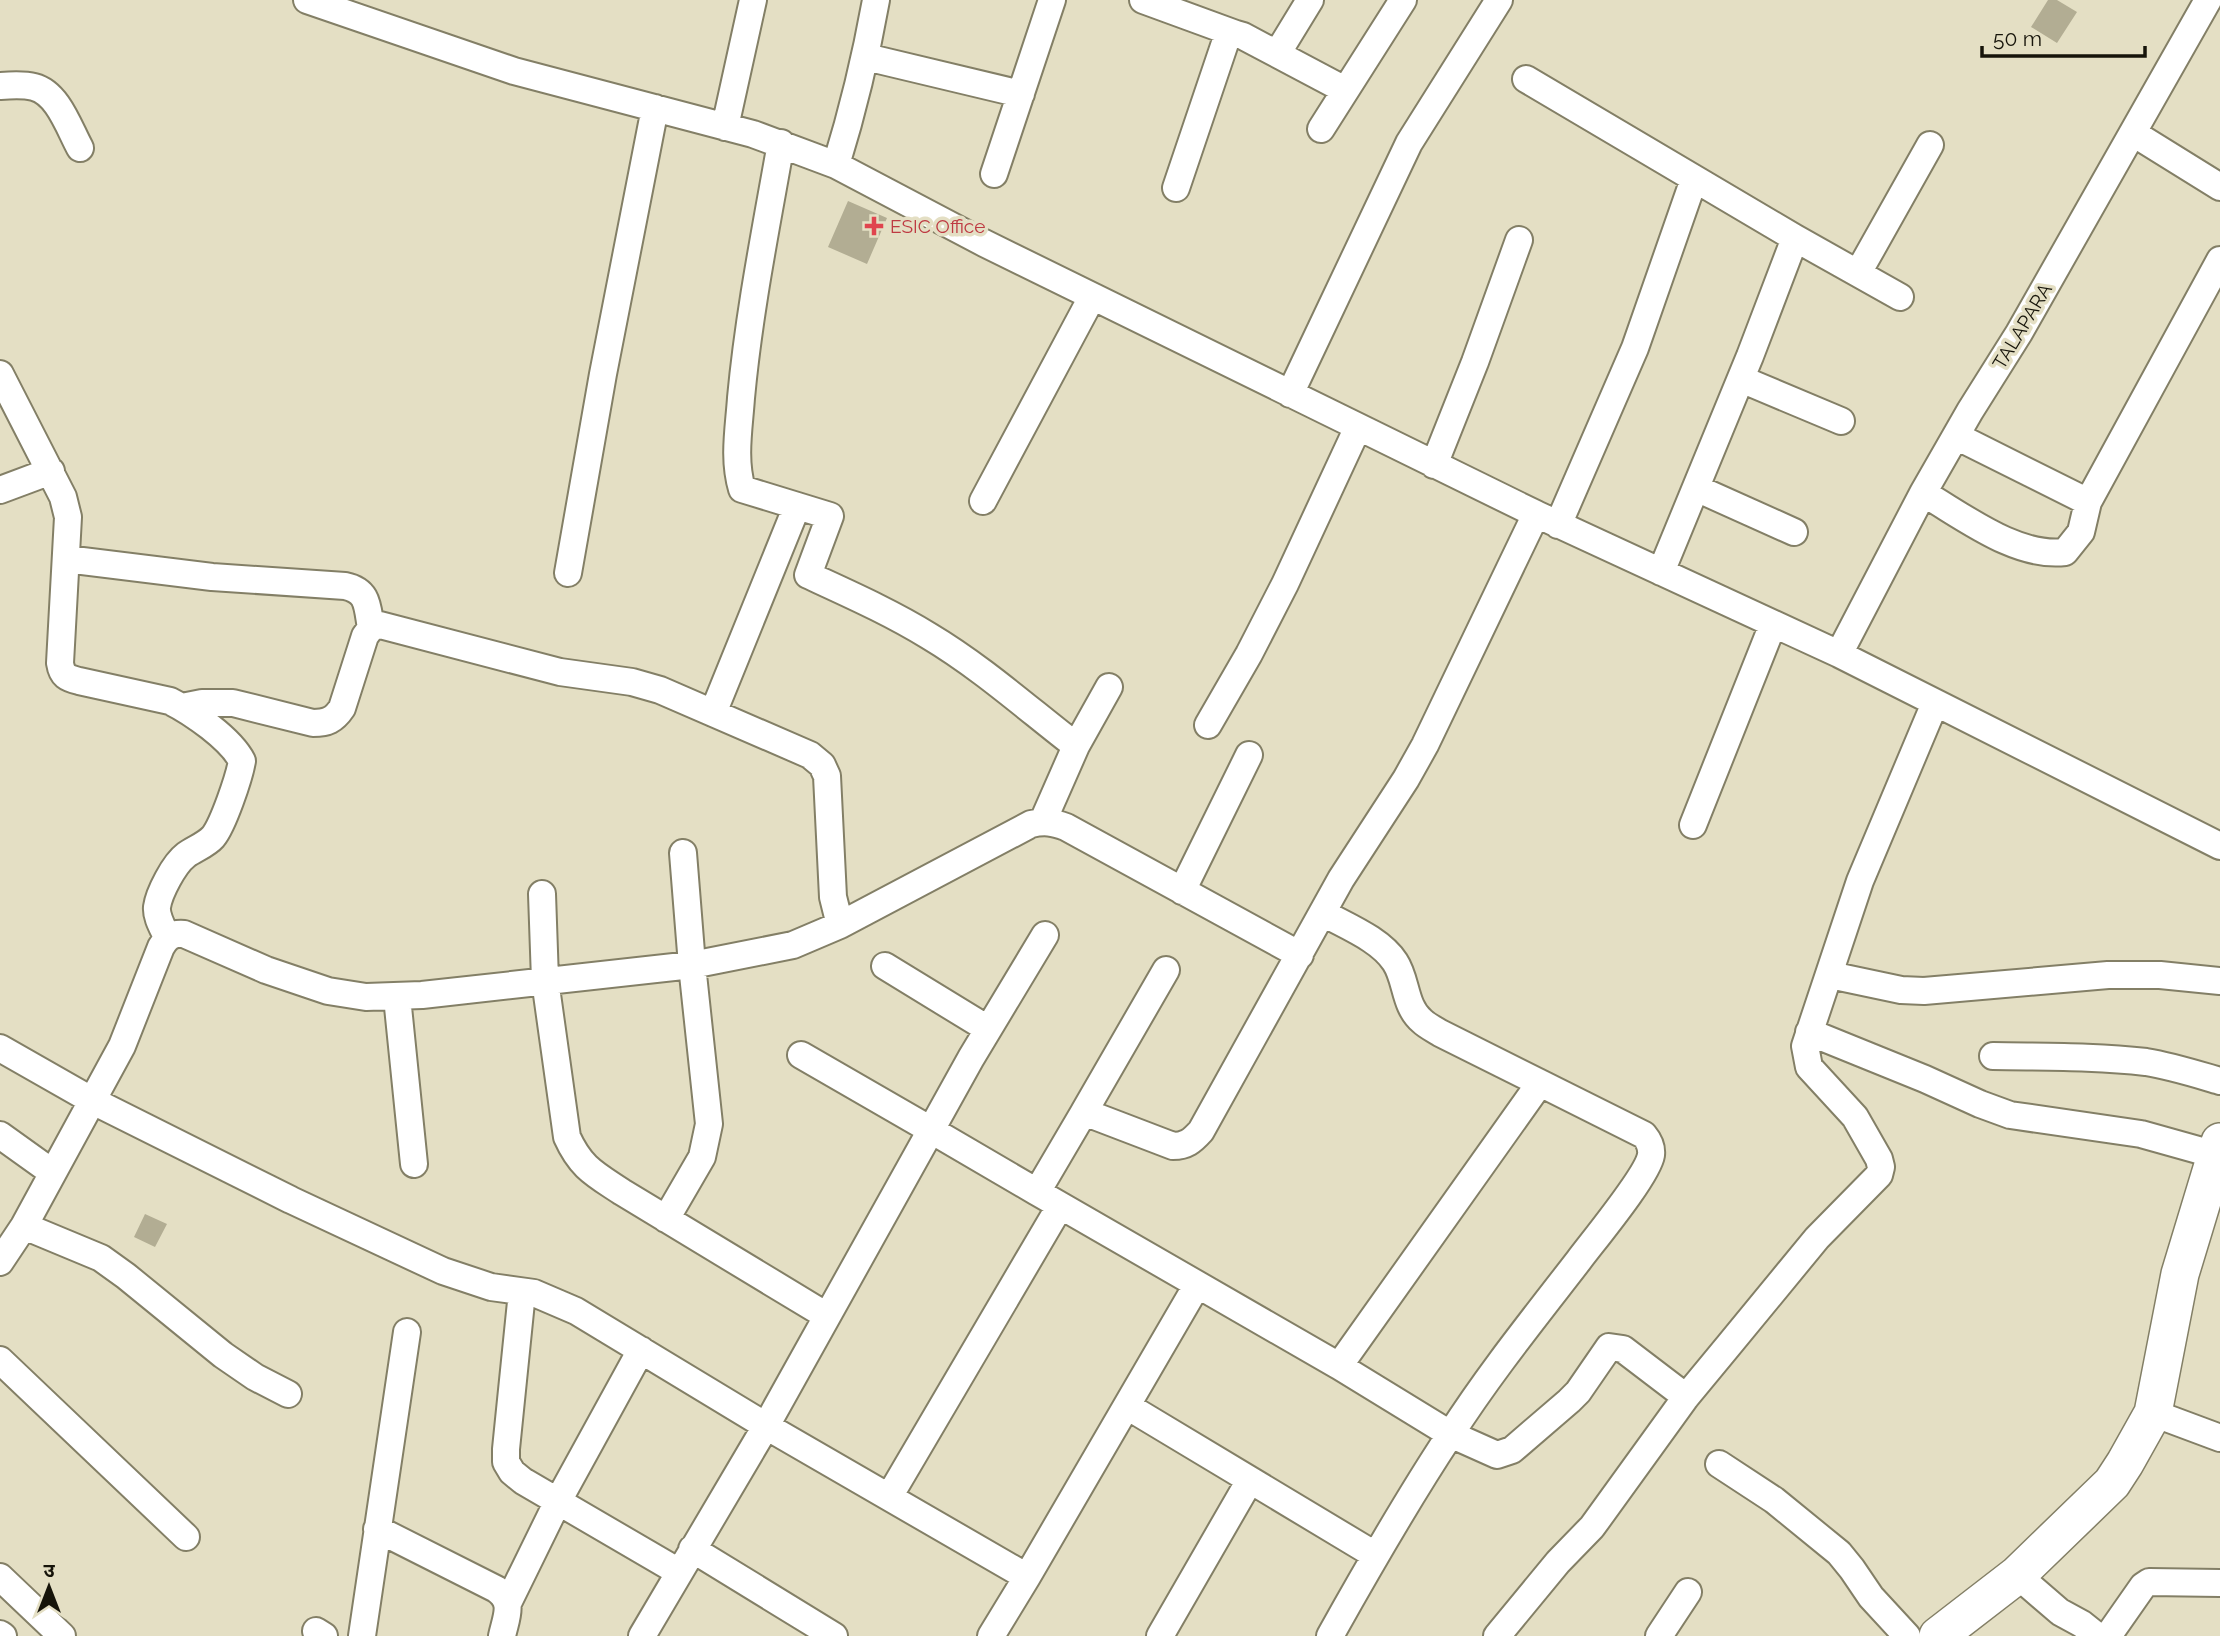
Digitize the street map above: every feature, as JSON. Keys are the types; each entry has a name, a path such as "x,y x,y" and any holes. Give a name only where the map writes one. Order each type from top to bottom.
{"street":[{"path":"307,0 514,71 781,143 836,164 984,243 1093,297 1434,465 1839,654 2220,846"},
{"path":"725,127 753,0"},
{"path":"836,164 855,105 876,0"},
{"path":"994,174 1052,0"},
{"path":"1143,0 1236,34 1345,90"},
{"path":"1278,54 1310,0"},
{"path":"1321,129 1403,0"},
{"path":"1290,394 1409,143 1499,0"},
{"name":"TALAPARA","path":"1839,654 1923,493 2019,333 2208,0"},
{"path":"1176,188 1223,45 1227,37 1236,34"},
{"path":"866,57 1021,94"},
{"path":"1526,79 1900,297"},
{"path":"0,86 32,86 43,90 53,100 80,148"},
{"path":"568,573 603,374 655,108"},
{"path":"2133,133 2220,187"},
{"path":"781,143 746,354 737,451 737,475 741,489 830,516 808,575 930,636 1076,746"},
{"path":"1858,273 1930,145"},
{"path":"1084,1112 1173,1146 1184,1146 1201,1131 1341,879 1406,779 1547,519 1635,348 1694,178"},
{"path":"1661,572 1741,379 1795,238"},
{"path":"1434,465 1519,240"},
{"path":"1923,493 2004,539 2030,550 2050,554 2064,552 2081,532 2088,502 2220,260"},
{"path":"983,501 1093,297"},
{"path":"0,374 64,496 68,517 61,671 66,677 170,701 182,707 231,745 242,761 227,806 212,838 178,862 170,874 157,906 159,920 167,937"},
{"path":"1741,379 1841,421"},
{"path":"1208,726 1285,584 1358,427"},
{"path":"1956,436 2088,502"},
{"path":"0,490 51,471"},
{"path":"1696,488 1794,532"},
{"path":"713,713 797,506"},
{"path":"66,559 212,577 355,588 362,593 366,601 371,628"},
{"path":"1693,825 1773,624"},
{"path":"182,707 202,703 233,703 313,723 326,723 335,718 342,708 365,636 371,628 380,625 560,672 632,682 660,690 810,755 822,765 827,776 833,897 840,925"},
{"path":"1043,821 1076,746 1108,687"},
{"path":"1497,1636 1558,1562 1592,1527 1686,1397 1817,1238 1879,1175 1879,1159 1855,1117 1809,1067 1805,1046 1860,881 1936,702"},
{"path":"1182,891 1249,755"},
{"path":"0,1262 24,1226 122,1046 161,947 167,937 176,933 184,934 265,970 328,991 366,997 397,997 692,965 793,945 840,925 1031,824 1043,821 1066,827 1300,955"},
{"path":"666,1219 702,1157 709,1124 683,853"},
{"path":"541,894 545,980 567,1137 576,1157 591,1171 666,1219 827,1316"},
{"path":"1323,913 1384,949 1395,961 1410,1005 1421,1020 1440,1033 1644,1135 1650,1144 1651,1154 1646,1167 1604,1228 1517,1340 1450,1434 1375,1555 1330,1636"},
{"path":"642,1636 766,1426 988,1029 1045,935"},
{"path":"885,966 988,1029"},
{"path":"1037,1192 1166,970"},
{"path":"1830,975 1901,990 1924,991 2108,975 2160,975 2220,981"},
{"path":"397,997 414,1164"},
{"path":"1809,1032 2010,1115 2141,1134 2218,1149 2180,1274 2153,1413 2112,1483 2017,1575 1938,1636"},
{"path":"0,1048 93,1101 291,1200 443,1271 491,1287 534,1293 553,1300 1027,1577"},
{"path":"801,1055 1450,1434 1497,1455 1512,1450 1578,1392 1609,1347 1623,1349 1686,1397"},
{"path":"1993,1056 2147,1062 2220,1081"},
{"path":"1339,1367 1540,1083"},
{"path":"0,1135 53,1173"},
{"path":"889,1497 1060,1206"},
{"path":"24,1226 101,1258 223,1355 255,1377 288,1394"},
{"path":"991,1636 1198,1285"},
{"path":"522,1292 506,1462 512,1472 523,1481 557,1503 679,1572"},
{"path":"362,1636 407,1332"},
{"path":"502,1636 508,1603 557,1503 641,1350"},
{"path":"0,1360 186,1537"},
{"path":"1127,1406 1375,1555"},
{"path":"2153,1413 2220,1438"},
{"path":"1719,1464 1773,1500 1839,1553 1871,1597 1907,1636"},
{"path":"1160,1636 1250,1480"},
{"path":"377,1529 496,1589 505,1595 508,1603"},
{"path":"692,1549 820,1632"},
{"path":"2017,1575 2060,1612 2082,1624 2096,1636"},
{"path":"0,1577 62,1636"},
{"path":"2108,1636 2149,1582 2220,1583"},
{"path":"1659,1636 1688,1592"}],"building":[{"path":"2048,0 2057,0 2077,12 2057,43 2031,27"},
{"path":"848,201 887,218 867,264 828,247"},
{"path":"145,1214 167,1224 155,1247 134,1237"}],"place":[{"name":"ESIC Office","path":"874,226"}]}
